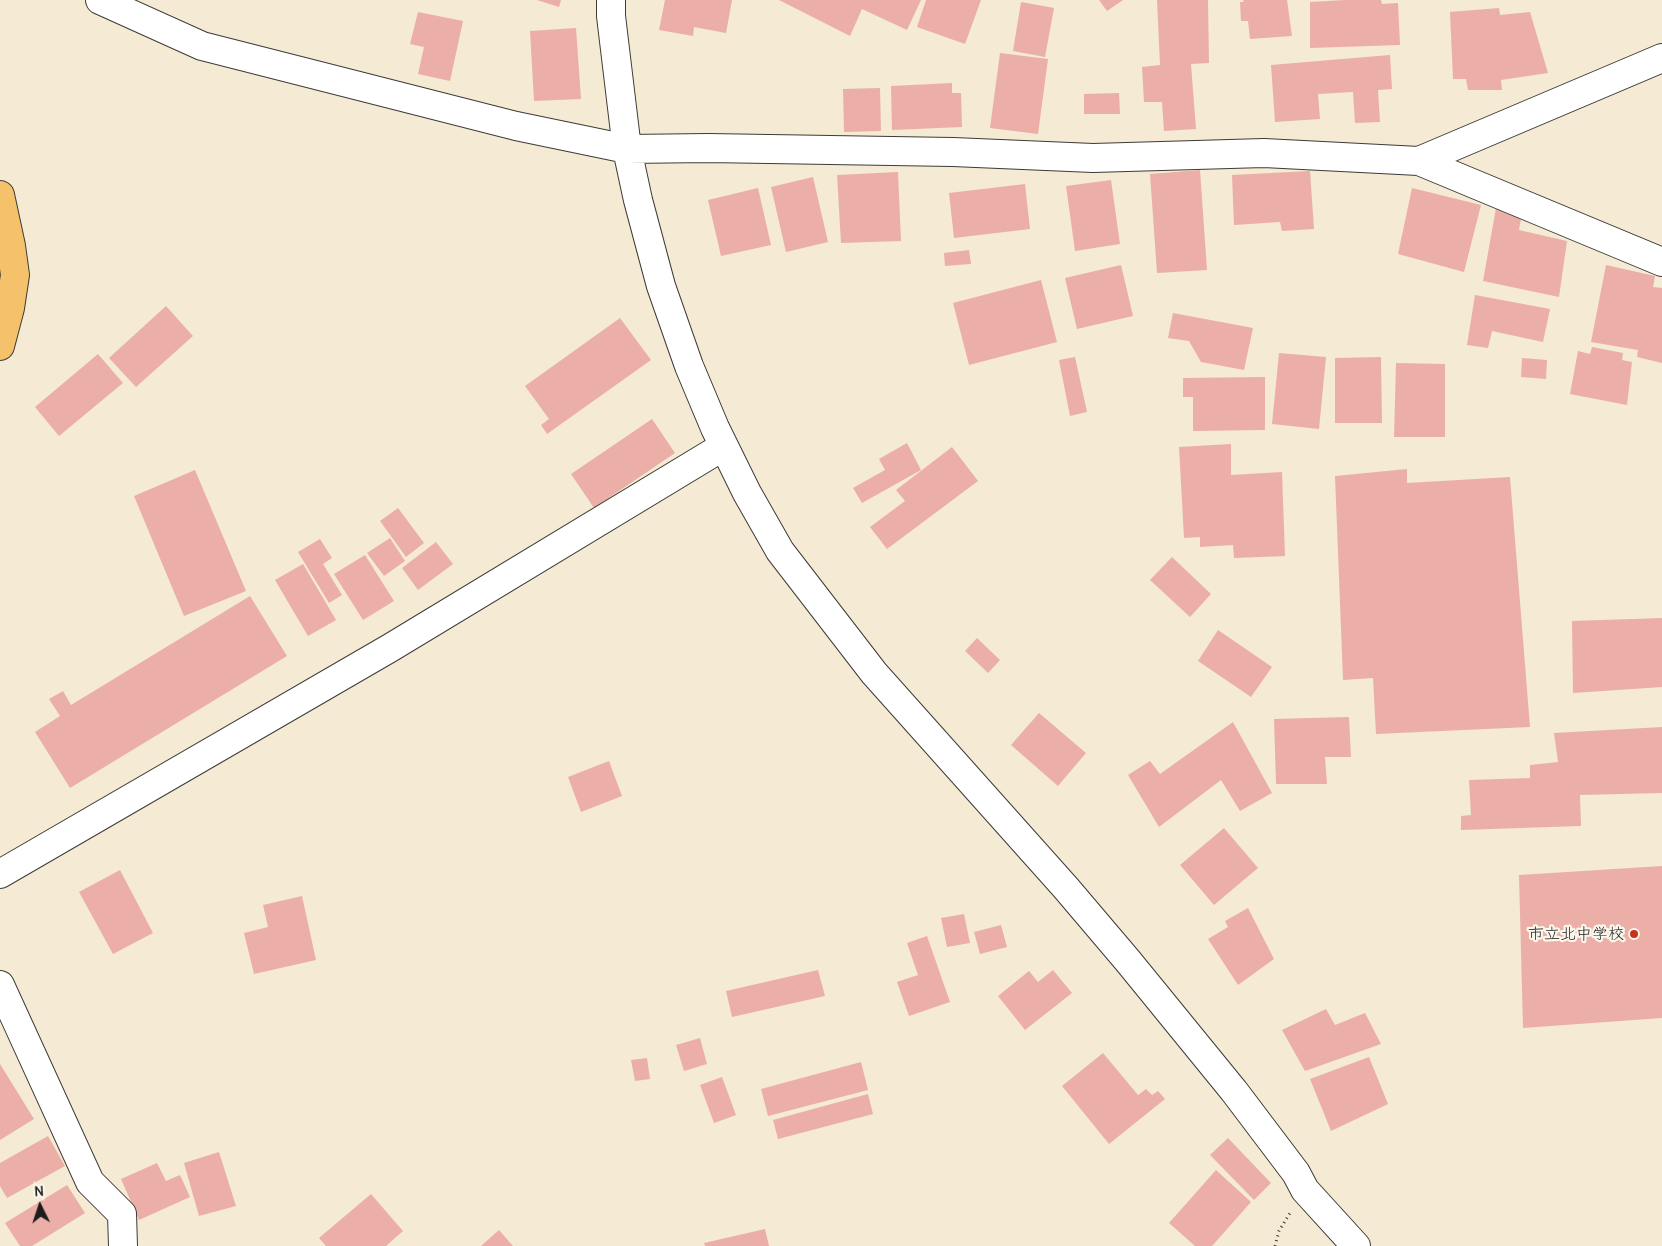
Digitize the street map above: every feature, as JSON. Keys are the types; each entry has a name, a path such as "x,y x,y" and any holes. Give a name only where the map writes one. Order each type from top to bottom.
{"main road":[{"path":"0,196 11,246 14,275 10,308 0,346"}],"street":[{"path":"100,0 202,46 516,126 627,149 708,148 943,152 1092,158 1264,152 1419,162 1662,262"},
{"path":"611,0 611,16 627,149 638,200 662,286 689,366 724,446 747,493 780,551 874,673 1066,888 1122,954 1234,1091 1296,1173 1305,1190 1356,1246"},
{"path":"1419,162 1662,58"},
{"path":"0,874 390,648 724,446"},
{"path":"0,986 90,1182 122,1214 124,1246"}],"building":[{"path":"537,0 561,0 559,7"},
{"path":"665,0 732,0 726,33 694,27 693,36 659,30"},
{"path":"779,0 921,0 907,30 862,9 850,36"},
{"path":"926,0 981,0 965,44 917,27"},
{"path":"1099,0 1123,0 1107,11"},
{"path":"1157,0 1208,0 1209,63 1191,64 1196,129 1164,131 1162,102 1144,102 1142,67 1160,65"},
{"path":"1243,0 1287,0 1292,36 1250,39 1248,21 1241,21 1240,2 1244,2"},
{"path":"1381,0 1382,4 1398,3 1400,45 1310,48 1310,2"},
{"path":"1021,2 1054,8 1045,57 1013,51"},
{"path":"1499,8 1500,15 1530,12 1548,73 1501,80 1502,90 1468,90 1466,79 1453,79 1450,12"},
{"path":"418,12 463,21 450,81 418,74 424,47 410,44"},
{"path":"576,28 581,99 534,101 530,31"},
{"path":"1000,53 1048,59 1038,134 990,128"},
{"path":"1390,55 1392,89 1378,90 1380,122 1355,123 1353,92 1318,94 1320,119 1275,122 1271,65"},
{"path":"952,83 952,93 961,93 962,127 892,130 891,86"},
{"path":"880,88 881,131 844,132 843,89"},
{"path":"1119,93 1120,114 1084,114 1084,94"},
{"path":"1200,170 1207,270 1157,273 1150,174"},
{"path":"1310,171 1314,229 1282,231 1280,222 1234,225 1232,175"},
{"path":"898,172 901,241 841,243 837,175"},
{"path":"813,177 828,242 786,252 771,187"},
{"path":"1111,180 1120,244 1075,251 1066,186"},
{"path":"1025,184 1030,229 954,238 949,193"},
{"path":"758,188 771,245 721,256 708,200"},
{"path":"1412,188 1481,205 1464,272 1398,254"},
{"path":"1496,208 1522,213 1519,230 1567,241 1559,297 1483,281"},
{"path":"969,250 971,264 945,266 944,253"},
{"path":"1121,265 1133,316 1077,329 1065,278"},
{"path":"1606,265 1655,276 1653,287 1662,288 1662,363 1637,357 1638,350 1591,342"},
{"path":"1041,280 1057,342 969,365 953,303"},
{"path":"1475,295 1550,309 1543,342 1492,331 1488,348 1467,345"},
{"path":"166,306 193,336 136,387 109,358"},
{"path":"1173,313 1253,328 1244,370 1201,362 1189,341 1168,338"},
{"path":"620,318 651,360 547,434 541,425 549,419 525,386"},
{"path":"1592,347 1623,353 1622,360 1632,362 1627,405 1570,394 1578,351 1590,354"},
{"path":"1279,353 1326,357 1319,429 1272,424"},
{"path":"98,354 123,383 59,436 35,407"},
{"path":"1075,357 1087,412 1070,416 1059,360"},
{"path":"1381,357 1382,423 1335,423 1335,358"},
{"path":"1522,358 1547,360 1546,379 1521,377"},
{"path":"1396,363 1445,364 1445,437 1394,437"},
{"path":"1265,377 1265,430 1193,431 1193,397 1183,397 1183,378"},
{"path":"652,419 675,453 594,508 571,474"},
{"path":"907,443 921,470 862,503 853,488 885,470 879,459"},
{"path":"1231,444 1231,475 1282,472 1285,556 1234,558 1233,545 1200,547 1200,537 1184,538 1179,447"},
{"path":"952,447 978,481 887,549 870,527 905,501 896,490"},
{"path":"1407,469 1407,483 1510,477 1530,727 1376,734 1373,678 1343,680 1335,476"},
{"path":"195,470 246,591 184,616 134,496"},
{"path":"398,508 424,543 406,557 380,521"},
{"path":"390,538 405,561 384,576 367,553"},
{"path":"320,539 332,558 323,564 342,595 329,603 298,552"},
{"path":"436,542 453,564 418,590 402,568"},
{"path":"365,555 394,601 363,620 334,574"},
{"path":"1172,557 1211,594 1190,617 1150,580"},
{"path":"303,564 336,620 308,636 275,580"},
{"path":"250,596 287,656 70,788 35,732 60,716 49,699 63,691 71,705"},
{"path":"1662,618 1662,687 1573,693 1572,621"},
{"path":"1218,630 1272,667 1251,697 1198,661"},
{"path":"977,638 1000,660 988,673 965,651"},
{"path":"1039,713 1086,753 1058,786 1011,745"},
{"path":"1349,717 1351,757 1325,757 1327,784 1276,784 1274,719"},
{"path":"1233,722 1272,793 1240,811 1221,780 1159,827 1128,775 1150,761 1160,774"},
{"path":"1662,727 1662,793 1580,795 1581,826 1461,830 1461,816 1471,815 1469,780 1530,778 1530,765 1558,762 1554,733"},
{"path":"609,761 622,796 581,812 568,777"},
{"path":"1224,828 1258,868 1214,905 1180,865"},
{"path":"1662,866 1662,1018 1523,1028 1519,875"},
{"path":"120,870 153,933 113,954 79,892"},
{"path":"302,896 316,960 254,974 244,933 268,927 263,905"},
{"path":"1248,908 1274,959 1238,985 1208,939 1228,927 1225,921"},
{"path":"964,914 970,943 947,947 941,918"},
{"path":"1001,925 1007,947 980,954 974,932"},
{"path":"927,936 950,1002 909,1016 897,982 918,975 907,943"},
{"path":"818,970 825,996 732,1017 726,991"},
{"path":"1053,970 1072,993 1025,1030 998,996 1029,971 1038,982"},
{"path":"1326,1009 1335,1025 1365,1013 1381,1044 1305,1071 1282,1030"},
{"path":"700,1038 707,1064 684,1071 676,1045"},
{"path":"1103,1053 1138,1095 1146,1089 1152,1095 1158,1091 1165,1099 1109,1144 1062,1086"},
{"path":"1369,1057 1388,1104 1331,1131 1310,1079"},
{"path":"647,1058 650,1079 635,1081 631,1060"},
{"path":"861,1062 868,1090 768,1116 761,1089"},
{"path":"0,1064 34,1119 0,1140"},
{"path":"722,1077 736,1115 714,1123 700,1085"},
{"path":"868,1094 873,1114 778,1139 773,1120"},
{"path":"48,1136 65,1166 7,1198 0,1186 0,1163"},
{"path":"1228,1138 1271,1183 1254,1200 1210,1155"},
{"path":"219,1152 236,1206 199,1216 184,1163"},
{"path":"157,1163 166,1181 180,1175 190,1197 139,1220 121,1179"},
{"path":"1216,1170 1251,1202 1212,1246 1195,1246 1169,1223"},
{"path":"67,1185 85,1213 32,1246 20,1246 5,1223"},
{"path":"371,1194 403,1231 386,1246 326,1246 319,1238"},
{"path":"765,1229 769,1246 705,1246 704,1243"},
{"path":"499,1230 513,1246 481,1246"}],"place":[{"name":"市立北中学校","path":"1634,934"}]}
